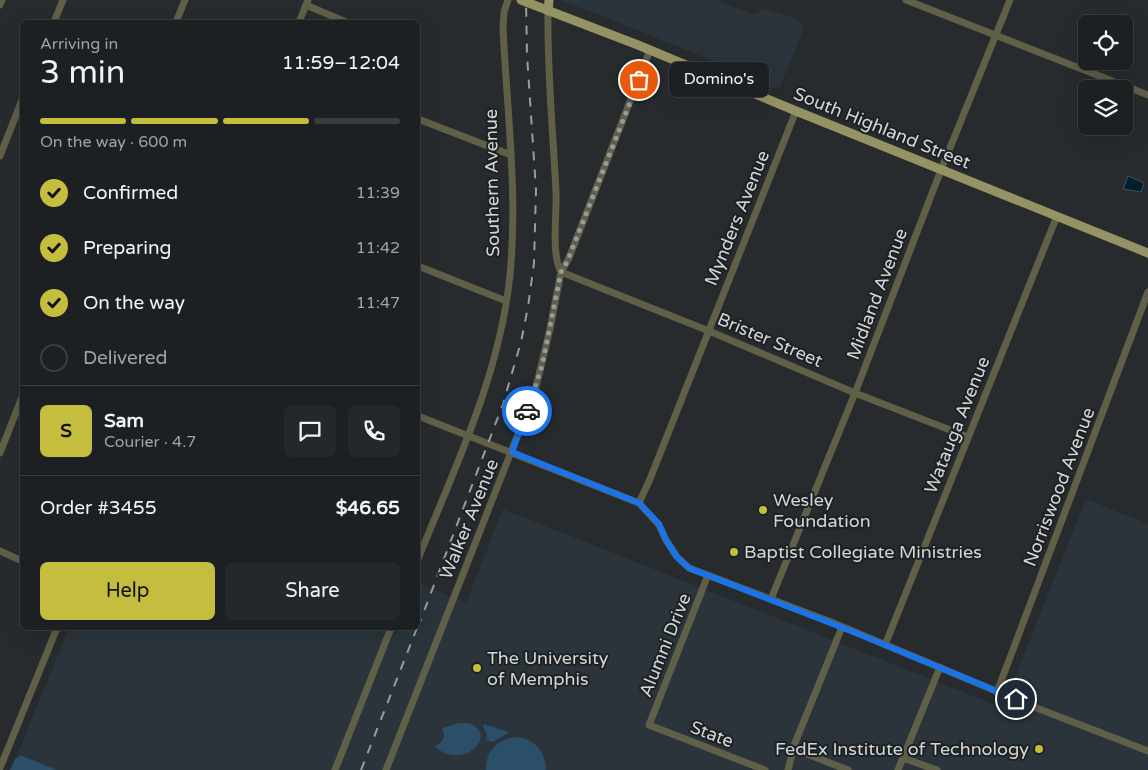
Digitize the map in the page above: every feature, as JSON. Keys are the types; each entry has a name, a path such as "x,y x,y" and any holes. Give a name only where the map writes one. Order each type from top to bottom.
{"main road":[{"name":"South Highland Street","path":"521,0 650,50 1148,253"},
{"path":"548,11 549,0"}],"street":[{"path":"0,5 2,0"},
{"path":"55,20 63,0"},
{"path":"177,20 185,0"},
{"name":"Southern Avenue","path":"420,554 482,400 500,337 510,276 513,222 503,29 504,12 508,0"},
{"path":"906,0 1148,95"},
{"name":"Midland Avenue","path":"772,599 1010,0"},
{"path":"300,20 307,3 342,20"},
{"path":"548,11 548,53 556,194 556,258 561,272"},
{"name":"Walker Avenue","path":"386,770 535,391 542,366 561,272 567,262 650,50"},
{"path":"1,152 20,105"},
{"name":"Mynders Avenue","path":"639,503 796,111"},
{"path":"420,120 511,155"},
{"name":"Watauga Avenue","path":"885,645 1056,216"},
{"path":"420,267 506,301"},
{"name":"Brister Street","path":"561,272 709,330 855,393 968,437"},
{"name":"Norriswood Avenue","path":"997,692 1148,292"},
{"path":"0,453 20,402"},
{"path":"420,417 639,503 659,524 666,540 677,557 689,568 772,599 997,692 1148,751"},
{"path":"0,551 20,560"},
{"name":"Alumni Drive","path":"648,725 708,576"},
{"path":"788,770 794,749 842,627"},
{"path":"0,768 56,630"},
{"path":"336,770 390,630"},
{"path":"898,770 940,667"},
{"name":"State","path":"648,725 765,770"},
{"path":"794,749 848,770"},
{"path":"903,758 937,770"}],"shaded area":[{"path":"561,0 716,0 755,15 763,8 799,20 803,30 779,90 767,86 766,82"},
{"path":"1128,176 1144,183 1141,192 1123,189"},
{"name":"The University of Memphis","path":"1086,499 1148,524 1148,770 11,770 68,630 420,630 420,584 466,603 503,509 1003,708"},
{"path":"459,723 469,723 480,732 477,746 463,754 453,755 444,753 435,746 443,739 442,728"},
{"path":"484,724 508,733 492,742 486,740 487,735"},
{"path":"514,737 527,739 537,746 544,757 546,770 486,770 487,759 492,749 501,742"},
{"path":"20,755 57,770 10,770 16,757 19,758"}],"railway":[{"path":"420,622 503,404 521,342 528,307 534,263 536,190 527,55 526,0"},
{"path":"361,770 416,630"}],"way so far":[{"path":"527,411 542,366 561,272 567,262 639,80"}],"place":[{"name":"Domino's","path":"639,80"},
{"name":"Wesley Foundation","path":"763,510"},
{"name":"Baptist Collegiate Ministries","path":"734,552"},
{"name":"The University of Memphis","path":"477,668"},
{"name":"FedEx Institute of Technology","path":"1039,749"}],"route":[{"path":"527,411 512,452 639,503 659,524 666,540 677,557 689,568 772,599 1016,699"}]}
